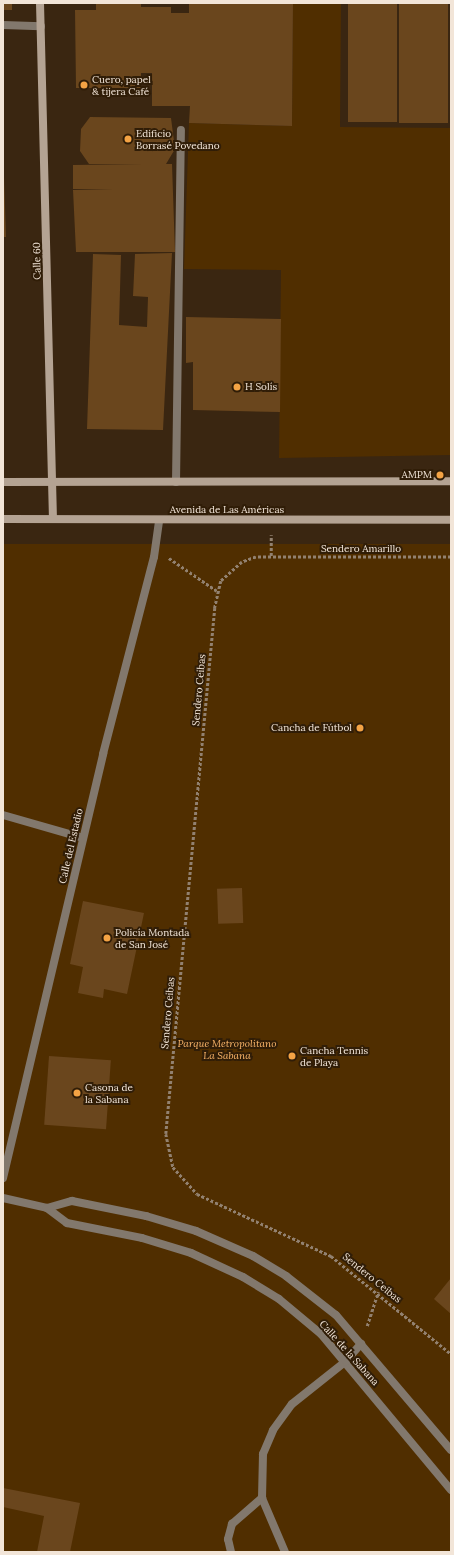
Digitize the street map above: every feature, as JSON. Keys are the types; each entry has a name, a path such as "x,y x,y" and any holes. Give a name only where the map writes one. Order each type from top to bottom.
{"main road":[{"name":"Calle 60","path":"40,3 52,519"},
{"path":"3,482 451,481"},
{"name":"Avenida de Las Américas","path":"3,519 451,520"}],"street":[{"path":"3,25 41,26"},
{"path":"176,482 181,130"},
{"name":"Calle del Estadio","path":"3,1178 83,838 155,549 159,520"},
{"path":"3,815 83,838"},
{"name":"Calle de la Sabana","path":"3,1198 47,1208 67,1223 142,1238 191,1253 243,1277 279,1298 321,1334 346,1361 451,1490"},
{"name":"Calle de la Sabana","path":"47,1208 72,1201 146,1216 196,1232 253,1256 286,1276 336,1315 451,1450"},
{"path":"285,1552 262,1498 263,1454 273,1430 292,1404 346,1361 361,1344"},
{"path":"231,1552 228,1539 232,1524 262,1498"}],"path":[{"path":"271,534 271,556"},
{"path":"155,549 218,591"},
{"name":"Sendero Amarillo","path":"271,556 451,557"},
{"name":"Sendero Ceibas","path":"271,556 242,562 230,570 218,591 169,1084 168,1150 173,1167 197,1194 331,1256 378,1292 451,1354"},
{"path":"361,1344 378,1292"}],"green space":[{"path":"293,3 341,3 340,127 451,128 451,455 279,458 281,270 184,269 189,123 292,126"},
{"name":"Parque Metropolitano La Sabana","path":"3,544 451,544 451,1552 3,1552"}],"building":[{"path":"3,3 12,3 12,10 3,10"},
{"path":"96,3 141,3 141,7 171,7 171,13 189,13 189,3 293,3 292,126 189,123 190,106 152,106 152,73 141,73 141,88 76,88 75,10 96,10"},
{"path":"348,3 397,3 397,122 348,122"},
{"path":"399,3 448,3 448,123 399,123"},
{"path":"90,117 171,118 175,149 166,164 172,164 175,252 76,252 73,190 113,189 73,189 73,165 143,164 89,164 80,151 81,129"},
{"path":"3,147 6,237 3,237"},
{"path":"172,253 163,430 87,429 93,254 121,255 119,325 147,327 148,297 133,296 135,254"},
{"name":"H Solís","path":"186,317 281,319 280,412 193,410 193,362 186,363"},
{"path":"242,888 243,923 218,924 217,889"},
{"name":"Policía Montada de San José","path":"83,901 144,913 127,994 104,989 103,998 78,993 83,967 70,964"},
{"name":"Casona de la Sabana","path":"49,1056 111,1060 106,1129 44,1125"},
{"path":"451,1278 451,1314 434,1299"},
{"path":"3,1488 80,1503 70,1552 37,1552 44,1516 3,1507"}],"place":[{"name":"Cuero, papel & tijera Café","path":"84,85"},
{"name":"Edificio Borrasé Povedano","path":"128,139"},
{"name":"H Solís","path":"237,387"},
{"name":"AMPM","path":"440,475"},
{"name":"Cancha de Fútbol","path":"360,728"},
{"name":"Policía Montada de San José","path":"107,938"},
{"name":"Cancha Tennis de Playa","path":"292,1056"},
{"name":"Casona de la Sabana","path":"77,1093"}]}
